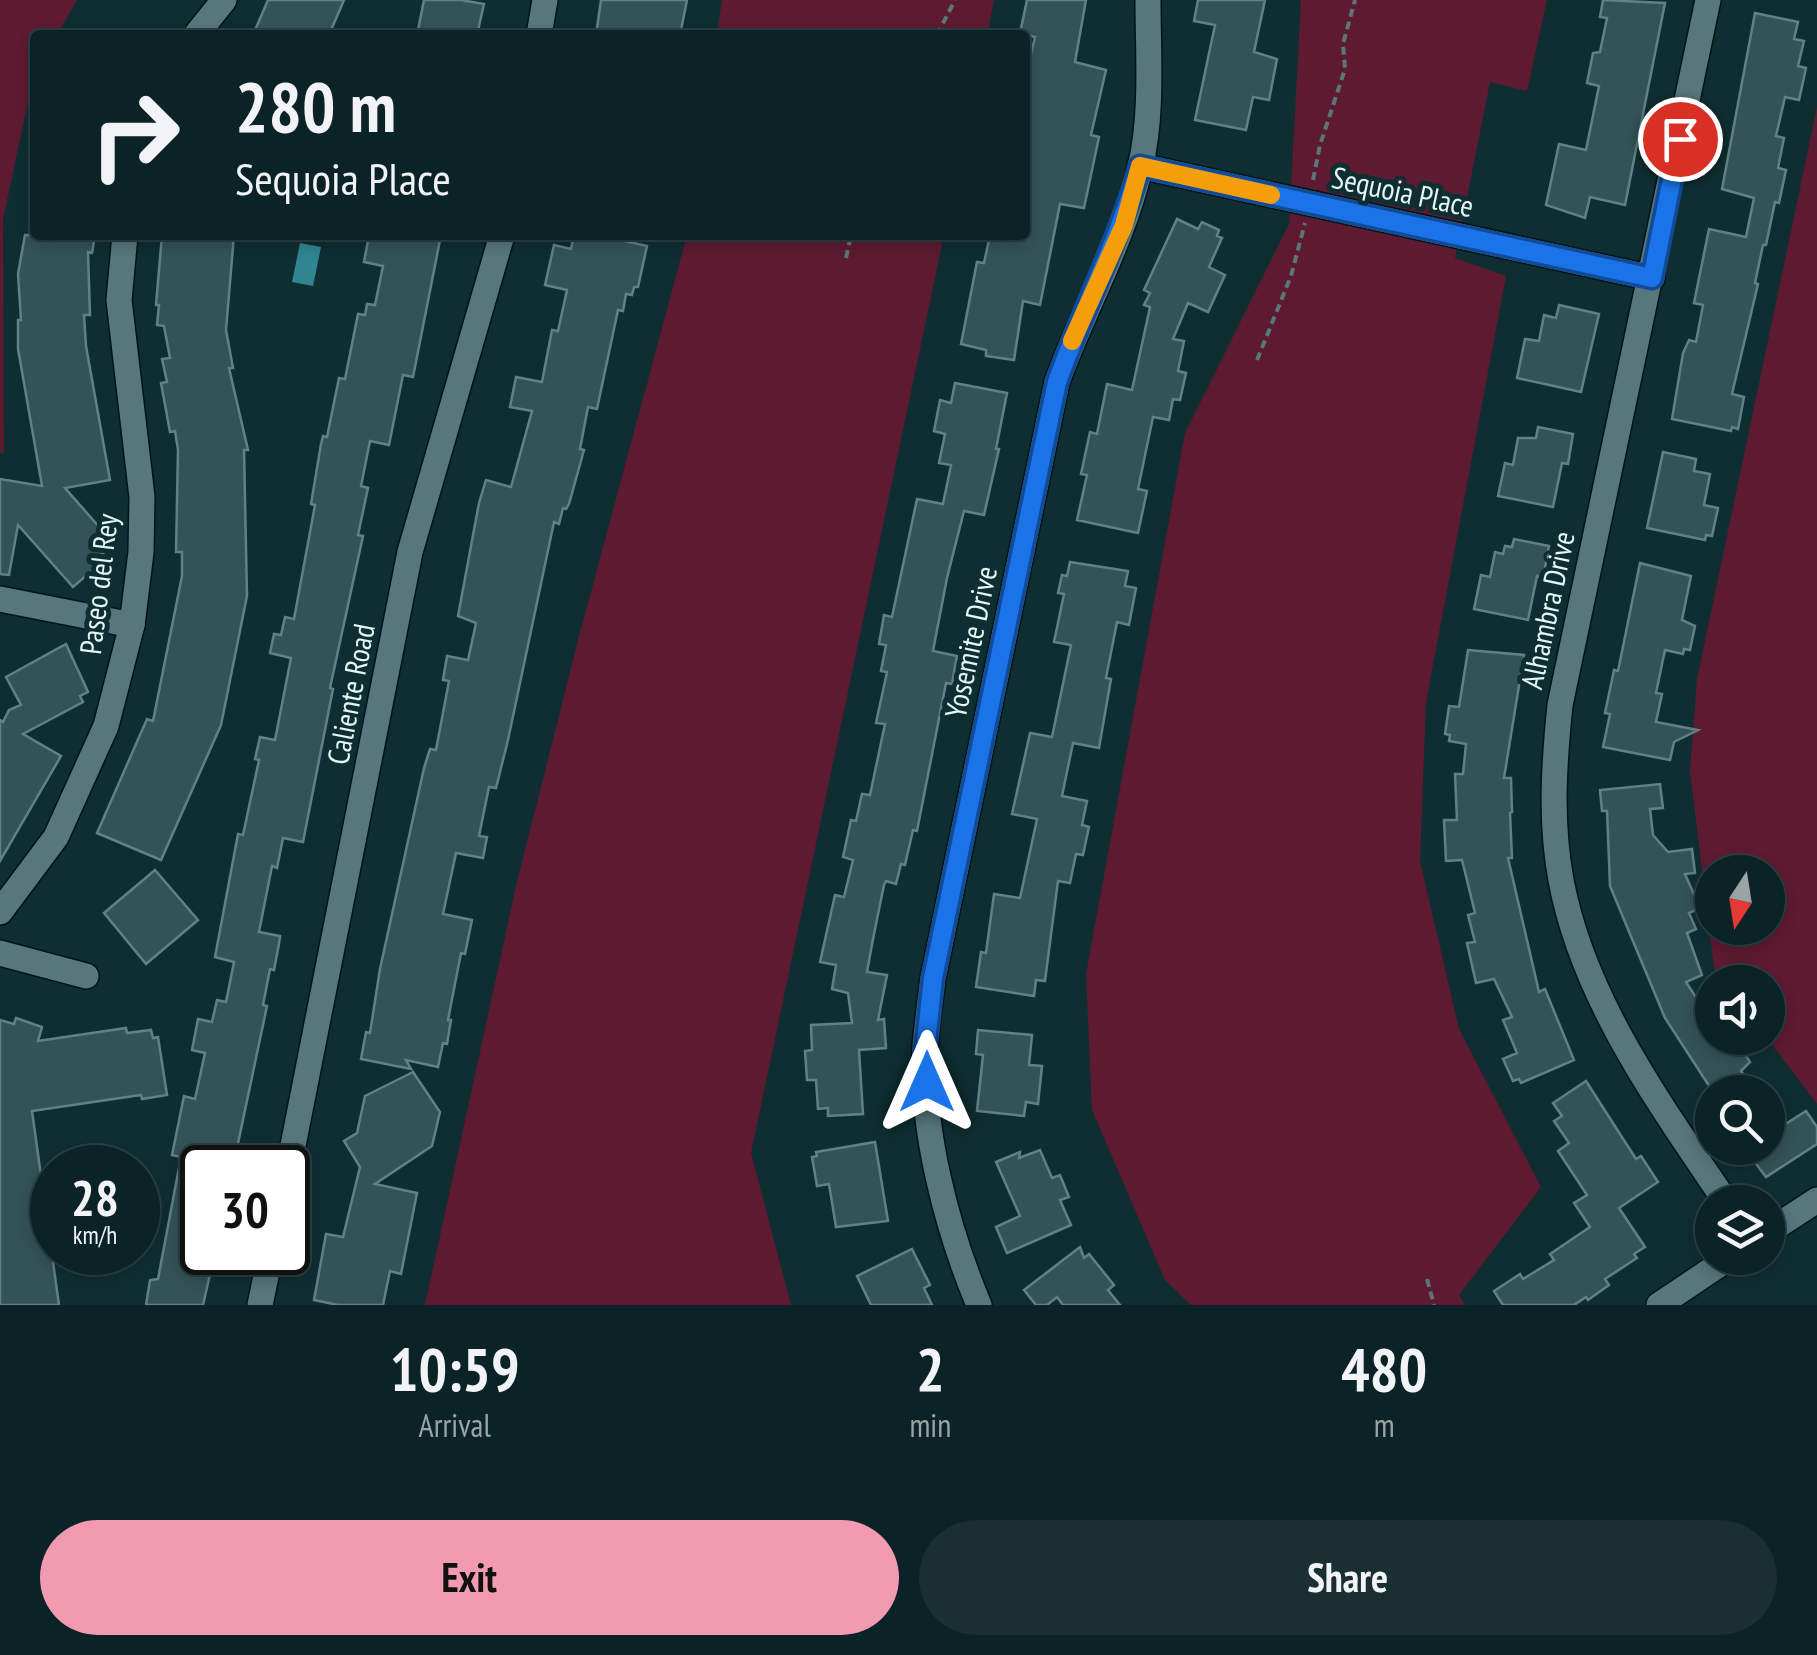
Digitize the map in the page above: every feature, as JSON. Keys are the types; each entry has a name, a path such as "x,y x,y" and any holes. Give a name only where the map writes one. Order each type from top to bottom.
{"street":[{"path":"200,30 224,0"},
{"path":"540,30 544,0"},
{"name":"Yosemite Drive","path":"978,1305 954,1245 932,1143 925,1051 933,978 1057,382 1079,322 1124,225 1140,166 1149,106 1148,0"},
{"name":"Alhambra Drive","path":"1708,0 1560,705 1552,793 1561,879 1580,951 1610,1016 1715,1185"},
{"name":"Sequoia Place","path":"1140,166 1652,278"},
{"name":"Paseo del Rey","path":"0,912 56,837 106,726 132,625 141,552 142,497 119,300 125,240"},
{"name":"Caliente Road","path":"293,1145 410,552 501,240"},
{"path":"0,598 132,625"},
{"path":"0,953 86,976"},
{"path":"1785,1221 1817,1200"},
{"path":"260,1305 266,1275"},
{"path":"1659,1305 1704,1275"}],"path":[{"path":"940,30 956,0"},
{"path":"846,258 850,240"},
{"path":"1427,1279 1434,1305"}],"shaded area":[{"path":"0,0 77,0 60,30 30,30 30,97 3,219 4,453 0,453"},
{"path":"722,0 994,0 988,30 718,30"},
{"path":"1301,0 1547,0 1527,91 1490,82 1455,258 1506,276 1426,702 1420,861 1459,1029 1541,1187 1459,1295 1465,1305 1191,1305 1165,1280 1092,1110 1086,974 1185,433 1289,224"},
{"path":"1817,107 1817,1104 1780,1055 1785,1055 1785,965 1714,965 1711,945 1785,945 1785,855 1700,855 1690,771 1697,679"},
{"path":"686,240 943,240 751,1153 791,1305 425,1305 516,886"}],"water":[{"path":"300,243 321,247 313,286 292,282"}],"building":[{"path":"268,0 344,0 331,30 255,30"},
{"path":"424,0 484,4 478,30 418,30"},
{"path":"601,0 687,0 681,30 597,30"},
{"path":"1027,0 1086,0 1075,62 1106,70 1091,135 1099,137 1084,208 1060,204 1040,305 1023,301 1014,360 986,356 986,350 961,344 977,262 984,263 989,240 1030,240 1030,58 1035,37 1030,36 1030,30 1021,30"},
{"path":"1198,0 1265,0 1254,52 1277,59 1269,100 1253,97 1246,130 1195,120 1215,25 1194,21"},
{"path":"1603,0 1665,3 1625,205 1590,197 1585,218 1546,205 1559,144 1586,150 1599,86 1587,83 1593,53 1600,52 1607,18 1600,17"},
{"path":"1755,13 1798,22 1794,39 1804,41 1798,66 1806,68 1799,100 1785,97 1776,136 1784,138 1778,168 1786,170 1763,245 1755,283 1758,284 1732,394 1744,397 1738,429 1732,427 1731,431 1672,419 1683,353 1689,340 1696,342 1703,305 1694,303 1709,229 1746,237 1754,198 1722,189"},
{"path":"1177,219 1198,229 1202,222 1219,230 1217,236 1222,238 1209,267 1225,275 1208,312 1188,303 1173,339 1184,341 1178,371 1186,373 1180,400 1173,399 1169,420 1153,417 1138,489 1147,491 1138,533 1077,520 1087,475 1081,474 1090,432 1097,434 1107,384 1132,390 1150,307 1144,305 1150,293 1144,290"},
{"path":"25,235 30,235 30,240 94,240 92,253 88,252 90,315 84,315 86,346 110,480 65,488 108,537 104,542 109,548 91,564 95,568 73,587 18,525 9,575 0,574 0,479 42,486 18,349 18,274"},
{"path":"162,240 234,240 226,330 233,368 229,368 248,450 244,450 247,596 221,725 161,860 97,833 147,719 153,721 182,576 182,552 176,552 178,450 175,431 170,432 161,383 167,382 162,359 170,358 164,326 157,325"},
{"path":"368,240 440,240 413,377 403,375 389,445 370,441 361,486 368,488 358,535 363,536 330,688 333,689 303,842 283,838 277,868 272,866 259,932 280,936 274,970 270,969 263,1005 267,1006 238,1145 180,1145 180,1157 172,1155 184,1096 195,1099 205,1053 192,1050 198,1019 212,1022 217,1000 226,1002 234,962 215,957 238,834 243,835 260,737 275,740 291,658 270,653 274,634 281,635 285,617 294,619 323,436 327,437 339,378 345,379 358,314 365,315 367,304 375,305 383,266 364,262"},
{"path":"573,240 620,240 647,246 638,287 634,287 632,295 626,294 623,311 618,310 597,409 588,407 580,449 584,450 569,504 563,508 559,524 554,522 508,740 496,788 489,787 479,836 487,837 483,858 456,853 443,914 472,920 465,954 461,953 447,1044 443,1043 438,1067 406,1060 411,1069 361,1059 366,1032 370,1033 424,768 430,749 436,750 449,681 443,680 447,656 468,660 476,623 458,616 479,503 486,480 511,487 532,411 510,407 516,377 542,382 552,330 558,331 567,290 545,285 554,245 571,249"},
{"path":"1559,305 1599,314 1581,392 1517,378 1525,339 1539,341 1544,315 1556,318"},
{"path":"955,383 1007,393 999,449 984,515 964,511 933,651 957,656 952,684 946,683 917,831 913,830 896,884 886,881 884,885 873,939 867,972 887,975 878,1020 884,1019 886,1048 859,1050 863,1114 828,1116 828,1108 818,1109 816,1080 807,1080 805,1051 812,1050 811,1025 852,1023 848,993 832,989 836,965 820,962 835,895 844,897 853,860 843,857 851,820 856,821 862,794 870,795 885,724 876,723 887,672 881,671 886,645 879,644 884,615 892,617 917,499 943,504 951,465 939,463 945,434 934,431 940,400 951,403"},
{"path":"1538,427 1573,434 1568,464 1562,463 1553,507 1498,496 1505,463 1513,465 1518,438 1536,438"},
{"path":"1663,452 1696,459 1694,471 1710,474 1704,505 1718,508 1712,536 1706,535 1705,540 1647,528"},
{"path":"1514,539 1549,546 1543,578 1537,576 1528,620 1474,609 1481,575 1490,577 1495,552 1503,554 1505,546 1512,547"},
{"path":"1070,562 1128,571 1125,586 1136,588 1129,625 1117,622 1099,748 1073,743 1062,796 1087,801 1082,825 1089,827 1083,855 1076,854 1070,883 1058,881 1045,981 1036,980 1034,996 976,987 981,952 986,953 994,894 1020,898 1037,819 1012,814 1030,733 1052,737 1071,645 1054,642 1064,594 1058,593"},
{"path":"1640,563 1691,576 1682,620 1695,626 1690,650 1684,649 1683,654 1665,650 1656,693 1662,694 1656,722 1698,730 1674,742 1670,760 1603,747 1610,714 1605,713 1614,670 1618,671"},
{"path":"66,644 88,692 80,696 83,702 23,734 61,756 0,861 0,720 3,722 9,710 21,705 6,677"},
{"path":"1468,650 1524,655 1504,778 1511,778 1512,858 1508,858 1539,992 1545,989 1574,1060 1521,1083 1519,1079 1513,1081 1503,1059 1517,1053 1503,1020 1512,1017 1494,979 1476,983 1467,943 1475,942 1468,915 1475,913 1462,860 1446,861 1444,820 1457,820 1455,774 1463,774 1466,744 1449,741 1450,735 1445,734 1449,706 1459,707"},
{"path":"1660,784 1663,808 1650,809 1653,835 1668,852 1692,849 1695,873 1685,874 1695,897 1695,910 1689,913 1695,929 1687,933 1698,965 1695,965 1695,978 1686,982 1695,996 1695,1055 1745,1055 1750,1062 1741,1071 1744,1075 1702,1075 1665,1018 1610,886 1607,811 1602,811 1600,790"},
{"path":"155,870 198,920 146,964 104,913"},
{"path":"16,1018 42,1027 38,1041 126,1028 127,1033 151,1030 153,1038 158,1037 167,1095 142,1099 141,1095 32,1111 37,1145 30,1145 30,1275 55,1275 59,1305 0,1305 0,1020 14,1024"},
{"path":"978,1030 1032,1035 1029,1065 1042,1066 1038,1104 1026,1102 1024,1116 977,1111 983,1055 976,1054"},
{"path":"413,1072 440,1112 432,1146 375,1184 417,1193 401,1274 390,1271 383,1305 338,1305 314,1300 326,1234 343,1237 360,1167 344,1141 357,1133 365,1096"},
{"path":"1586,1081 1636,1159 1641,1156 1658,1182 1619,1208 1645,1247 1634,1254 1637,1258 1605,1279 1609,1285 1588,1300 1586,1297 1574,1305 1503,1305 1494,1291 1520,1274 1523,1279 1554,1260 1550,1254 1590,1227 1574,1203 1587,1195 1558,1151 1569,1143 1554,1121 1562,1116 1553,1103"},
{"path":"1806,1111 1817,1127 1817,1144 1785,1165 1785,1124"},
{"path":"875,1142 888,1221 836,1227 829,1184 817,1186 812,1157 817,1156 816,1152"},
{"path":"1040,1150 1052,1178 1060,1175 1069,1197 1060,1200 1071,1225 1007,1253 996,1227 1020,1216 996,1162 1020,1152 1019,1158"},
{"path":"180,1162 180,1275 210,1275 203,1305 146,1305 150,1280 158,1279"},
{"path":"1757,1165 1785,1165 1766,1177"},
{"path":"1080,1247 1084,1258 1089,1254 1114,1285 1108,1290 1120,1305 1063,1305 1057,1297 1047,1305 1036,1305 1024,1290"},
{"path":"912,1249 930,1285 924,1288 932,1305 871,1305 857,1276"}],"slow traffic":[{"path":"1072,341 1124,225 1140,166 1271,195"}],"route":[{"path":"927,1082 925,1051 933,978 1057,382 1079,322 1124,225 1140,166 1652,278 1680,139"}]}
